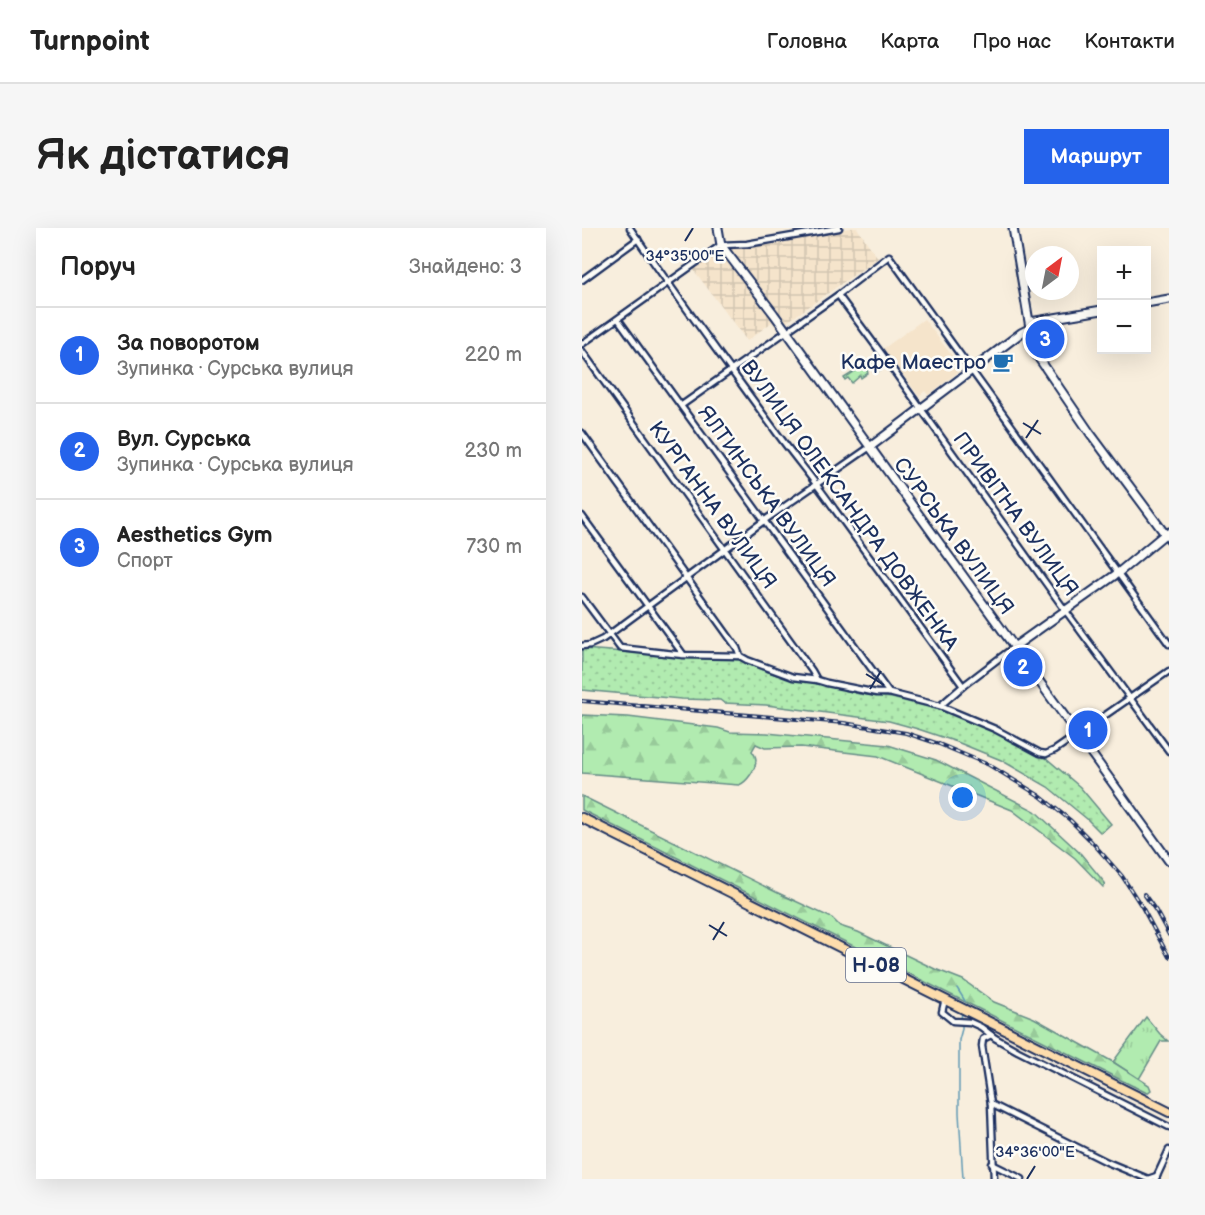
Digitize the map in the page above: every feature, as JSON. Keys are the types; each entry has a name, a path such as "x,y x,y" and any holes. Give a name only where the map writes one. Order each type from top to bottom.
{"main road":[{"name":"Н-08","path":"582,818 1169,1112"}],"street":[{"name":"ВУЛИЦЯ ОЛЕКСАНДРА ДОВЖЕНКА","path":"630,228 776,432 817,484 963,686"},
{"name":"СУРСЬКА ВУЛИЦЯ","path":"718,228 721,245 1169,861"},
{"path":"582,344 721,245 747,244 839,228"},
{"path":"940,706 1014,647 1168,535 1090,433 1034,351 1013,228"},
{"path":"582,280 638,239"},
{"path":"682,405 838,295 889,256 1169,644"},
{"name":"ПРИВІТНА ВУЛИЦЯ","path":"838,295 1169,751"},
{"path":"1151,302 1169,299"},
{"path":"583,647 603,639 765,520 870,447 1031,325 1097,311"},
{"name":"ЯЛТИНСЬКА ВУЛИЦЯ","path":"618,319 889,693"},
{"name":"КУРГАННА ВУЛИЦЯ","path":"582,351 817,680"},
{"path":"582,434 738,648 740,656"},
{"path":"582,516 683,655"},
{"path":"582,597 620,648 683,655 740,656 793,677 859,690 889,693 940,706 1046,754 1169,670"},
{"path":"945,999 942,1012 953,1021 970,1022 981,1027 1018,1051 1169,1127"},
{"path":"991,1035 983,1039 982,1046 990,1104 994,1179"},
{"path":"990,1104 1107,1162 1148,1179 1156,1177 1169,1150"},
{"path":"992,1164 1022,1179"}],"shaded area":[{"path":"857,228 878,258 777,329 772,322 747,341 693,269 727,248"},
{"path":"924,319 962,369 928,395 925,391 919,396 883,349"}],"green space":[{"path":"876,358 883,368 875,373 871,368 867,371 868,373 852,383 848,378 845,380 844,378"},
{"path":"582,649 740,660 794,680 817,682 859,694 892,698 940,710 976,723 1046,758 1080,787 1111,824 1101,833 1048,787 1001,760 957,742 889,721 766,705 724,703 720,700 681,699 582,690"},
{"path":"582,715 628,717 718,728 730,732 767,733 888,745 936,760 1035,811 1081,854 1105,883 1103,887 1075,858 1012,810 878,756 801,747 765,748 756,744 752,751 756,757 756,764 748,778 739,785 582,773"},
{"path":"582,796 832,918 840,926 963,980 994,1002 1034,1018 1113,1062 1149,1085 1151,1090 1147,1093 582,810"},
{"path":"1146,1017 1168,1041 1161,1041 1139,1079 1113,1062"}],"waterway":[{"path":"957,988 965,1001"},
{"path":"961,1018 962,1014"},
{"path":"962,1025 959,1040 959,1113 963,1179"}],"railway":[{"path":"582,701 844,723 906,733 989,765 1040,796 1070,820 1091,841 1122,876 1169,957"},
{"path":"1144,894 1169,935"}],"place":[{"name":"Aesthetics Gym","path":"1045,339"},
{"name":"Кафе Маестро","path":"1003,362"},
{"name":"Вул. Сурська","path":"1023,667"},
{"name":"За поворотом","path":"1088,730"}]}
